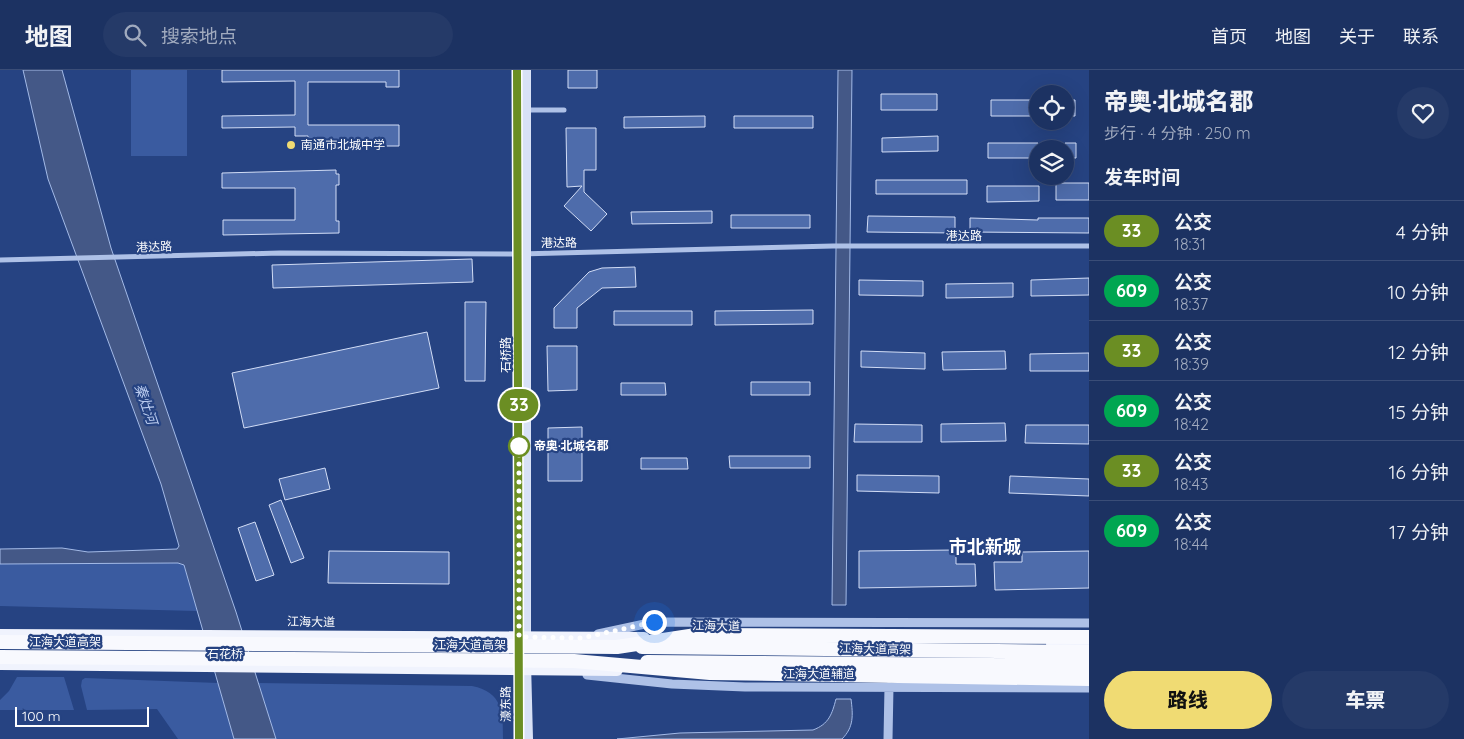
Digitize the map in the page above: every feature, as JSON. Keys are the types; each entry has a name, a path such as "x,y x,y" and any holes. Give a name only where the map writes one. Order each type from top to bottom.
{"highway":[{"path":"617,647 696,635 1089,637"},
{"name":"江海大道高架","path":"0,642 1089,652"},
{"name":"江海大道高架","path":"0,657 1089,666"},
{"path":"574,661 710,673 1089,679"}],"main road":[{"name":"石桥路","path":"517,70 522,110"},
{"name":"石桥路","path":"522,670 522,110 526,70"},
{"name":"石花桥","path":"0,634 254,635"},
{"name":"江海大道","path":"254,635 1089,644"},
{"name":"石花桥","path":"0,664 522,670"},
{"path":"522,670 1089,674"},
{"name":"濠东路","path":"519,739 522,670"},
{"name":"濠东路","path":"522,670 528,739"}],"street":[{"path":"522,110 564,110"},
{"name":"港达路","path":"0,260 280,253 522,254 833,246 1089,246"},
{"path":"582,638 654,622 1089,623"},
{"name":"江海大道辅道","path":"550,670 672,684 745,687 1089,688"},
{"path":"888,739 889,687"}],"shaded area":[{"path":"131,70 187,70 187,156 131,156"},
{"path":"178,563 184,565 197,611 0,606 0,564"},
{"path":"17,677 64,677 74,710 0,710 0,700 9,691"},
{"path":"85,678 218,683 234,739 178,739 157,709 87,710 81,686 82,680"},
{"path":"258,683 472,686 490,693 499,705 503,721 503,739 276,739"}],"water":[{"name":"秦灶河","path":"23,70 62,70 111,248 236,612 276,739 234,739 184,565 178,563 0,564 0,549 62,548 88,552 177,549 179,546 161,484 48,179"},
{"path":"838,70 852,70 846,605 832,605"},
{"path":"836,699 851,699 851,725 842,739 617,739 680,733 813,730 823,725 829,718"}],"building":[{"path":"222,70 399,70 399,87 386,87 386,82 308,82 308,125 399,125 399,146 308,146 308,136 295,136 295,127 222,128 222,116 295,115 295,81 222,82"},
{"path":"568,70 597,70 597,88 568,88"},
{"path":"881,94 937,94 937,110 881,110"},
{"path":"991,100 1029,100 1029,116 991,116"},
{"path":"1074,100 1075,100 1074,116"},
{"path":"705,116 705,127 624,128 624,117"},
{"path":"734,116 813,116 813,128 734,128"},
{"path":"566,128 596,128 596,170 584,170 584,192 607,214 591,231 564,206 582,186 567,187"},
{"path":"938,136 938,151 882,152 882,138"},
{"path":"988,143 1029,143 1029,158 988,158"},
{"path":"1074,143 1076,143 1076,158 1074,158"},
{"path":"336,170 336,174 339,174 339,185 336,185 336,221 339,221 339,233 223,235 223,220 295,220 295,188 222,188 222,173"},
{"path":"876,180 967,180 967,194 876,194"},
{"path":"1089,183 1089,200 1056,200 1056,185"},
{"path":"987,186 1039,186 1039,201 987,202"},
{"path":"712,211 712,223 632,224 631,212"},
{"path":"731,215 810,215 810,228 731,228"},
{"path":"868,216 955,217 955,233 867,232"},
{"path":"970,218 1038,220 1038,218 1089,218 1089,233 970,232"},
{"path":"472,259 473,282 273,288 272,265"},
{"path":"635,267 636,287 602,288 577,308 577,328 554,328 554,308 589,272 602,268"},
{"path":"1089,278 1089,295 1031,296 1031,280"},
{"path":"859,280 923,281 923,296 859,295"},
{"path":"1013,283 1013,297 946,298 946,284"},
{"path":"465,302 486,302 485,381 465,381"},
{"path":"813,310 813,324 715,325 715,311"},
{"path":"614,311 692,311 692,325 614,325"},
{"path":"427,332 439,388 244,428 232,373"},
{"path":"547,346 577,346 577,390 548,391"},
{"path":"861,351 925,353 925,369 861,367"},
{"path":"1005,351 1006,369 943,370 942,352"},
{"path":"1089,353 1089,371 1030,371 1030,354"},
{"path":"751,382 810,382 810,395 751,395"},
{"path":"621,383 665,383 666,395 621,395"},
{"path":"1005,423 1006,441 941,442 941,424"},
{"path":"855,424 922,425 922,442 854,442"},
{"path":"1026,425 1089,425 1089,444 1025,443"},
{"path":"582,427 582,481 548,481 548,428"},
{"path":"729,456 810,456 810,468 730,468"},
{"path":"641,458 687,458 688,469 641,469"},
{"path":"325,468 330,489 285,500 279,479"},
{"path":"857,475 939,476 939,493 857,491"},
{"path":"1010,476 1089,479 1089,496 1009,493"},
{"path":"281,500 304,558 291,563 269,505"},
{"path":"255,522 274,575 256,581 238,528"},
{"path":"956,550 956,564 975,564 976,586 859,588 859,551"},
{"path":"329,551 449,552 449,584 328,583"},
{"path":"1089,551 1089,588 995,590 994,562 1022,562 1022,552"}],"bus line":[{"name":"33","path":"517,70 519,739"}],"place":[{"name":"南通市北城中学","path":"291,145"},
{"name":"帝奥·北城名郡","path":"519,446"}],"district":[{"name":"市北新城","path":"985,547"}],"route":[{"path":"519,446 519,637 582,638 654,622"}]}
